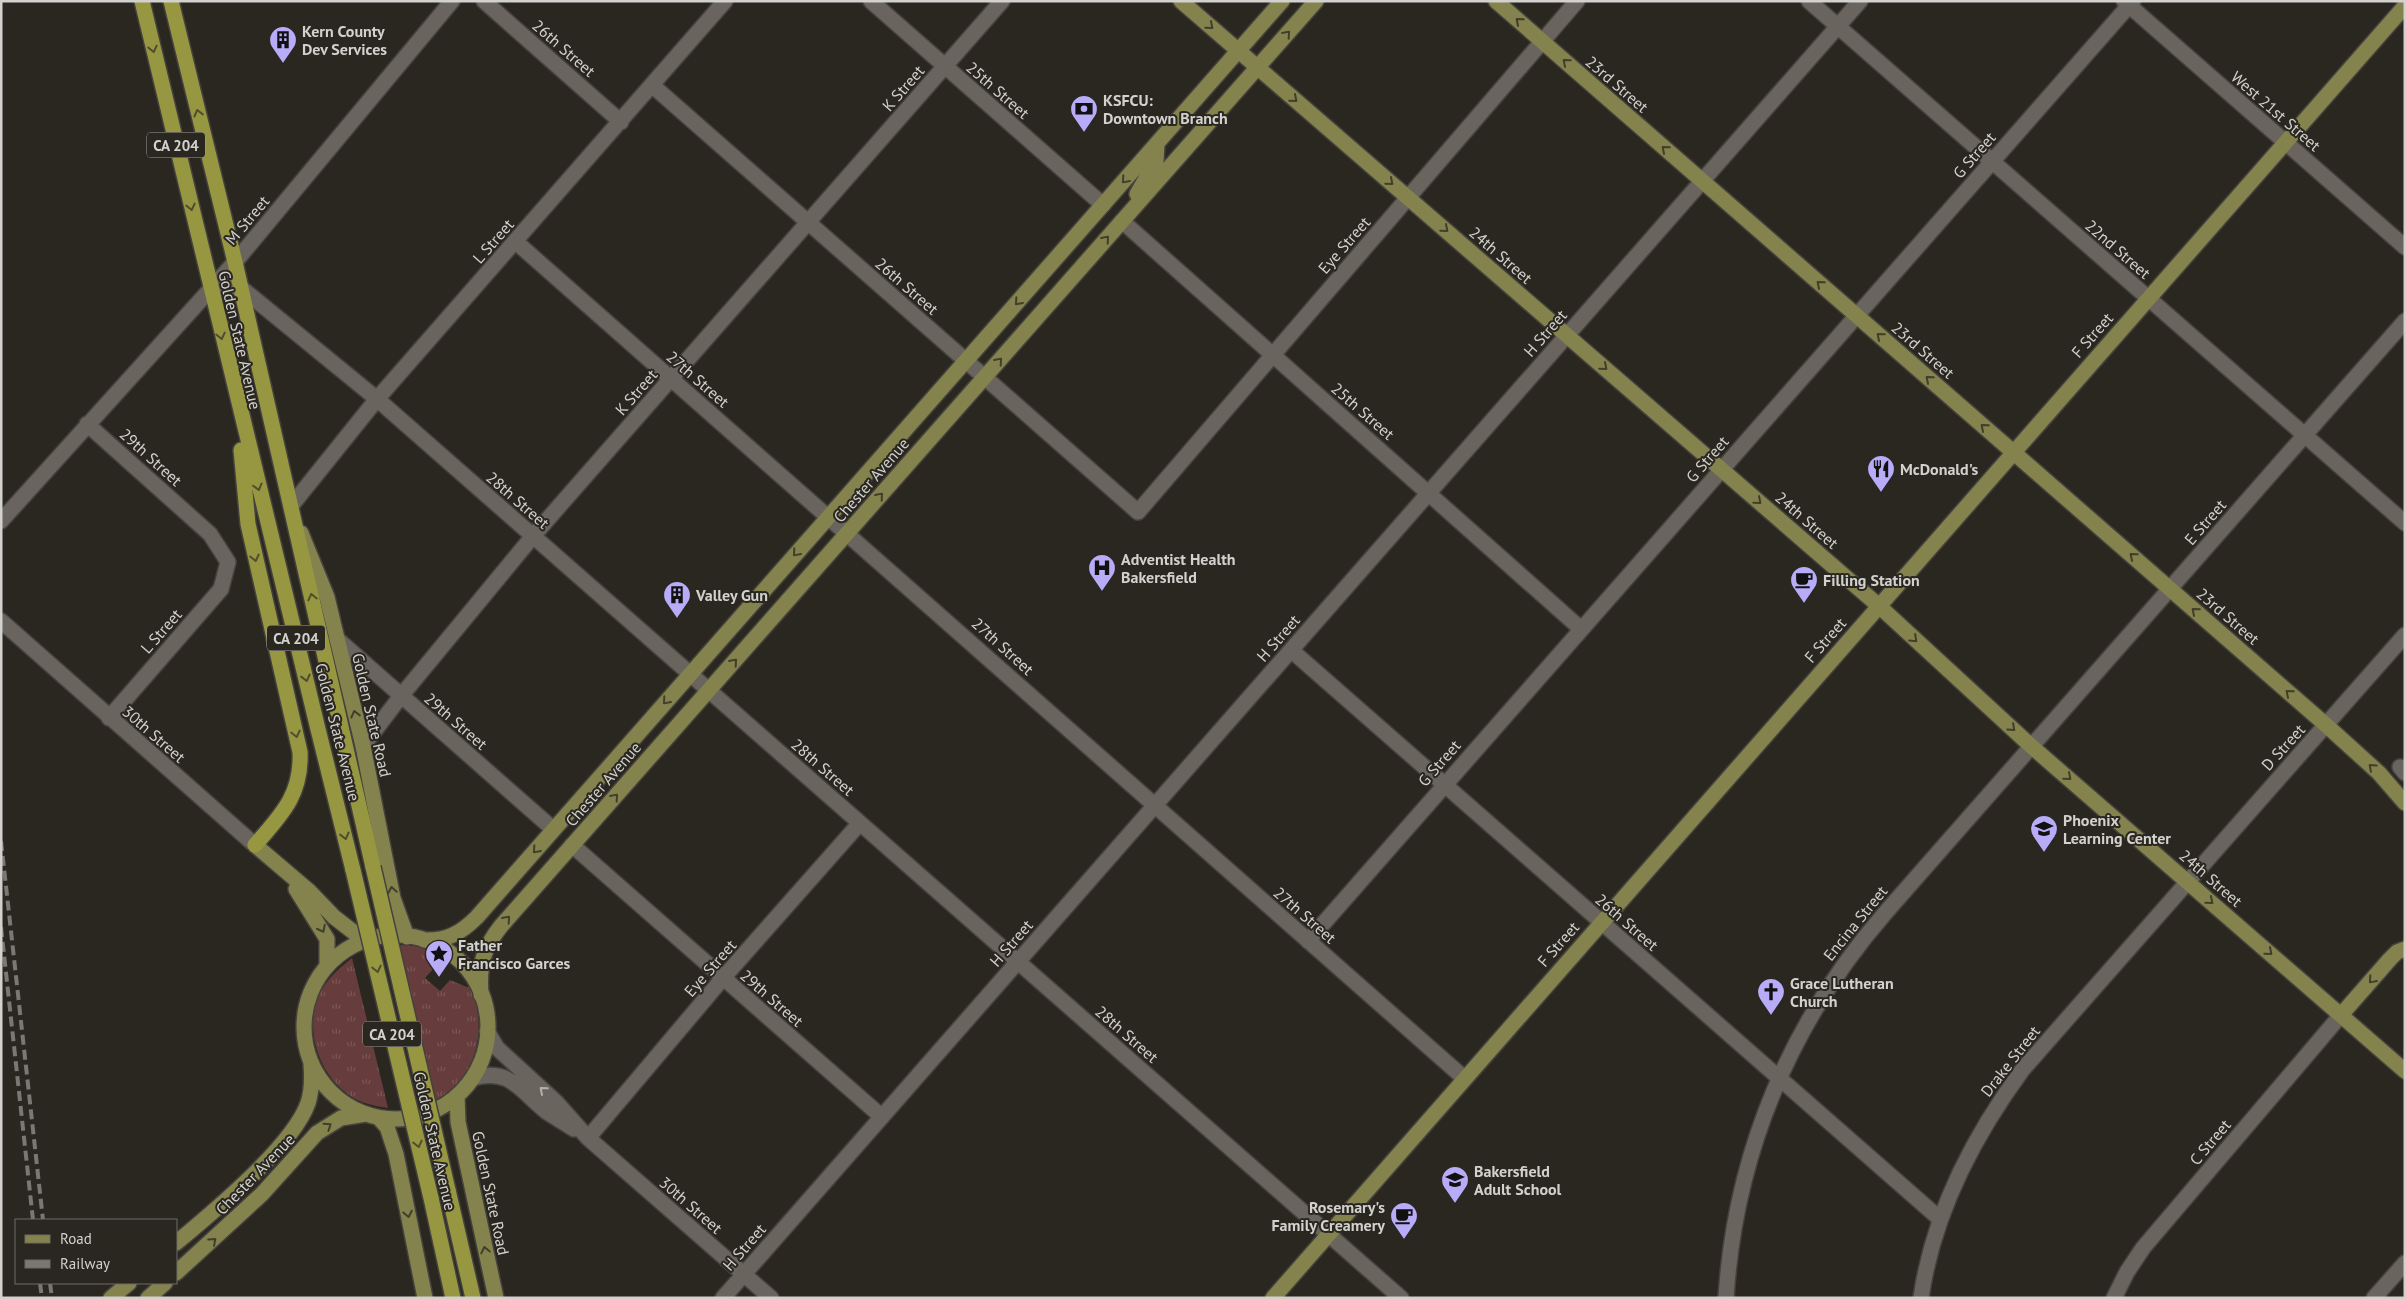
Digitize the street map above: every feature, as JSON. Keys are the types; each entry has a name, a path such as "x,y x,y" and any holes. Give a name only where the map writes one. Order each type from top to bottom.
{"highway":[{"name":"Golden State Avenue","path":"142,1 237,406 283,580 353,870 453,1298"},
{"name":"Golden State Avenue","path":"170,1 235,262 473,1298"},
{"path":"237,406 248,524 300,760 297,786 291,801 255,846"}],"main road":[{"name":"24th Street","path":"1181,1 1879,606 2031,746 2405,1071"},
{"name":"Chester Avenue","path":"424,940 448,938 466,928 1282,1"},
{"name":"Chester Avenue","path":"178,1271 262,1194 317,1134 341,1118 372,1116 412,1118 444,1106 457,1096 473,1078 483,1056 487,1031 480,975 482,958 488,942 1316,1"},
{"name":"23rd Street","path":"1496,1 2326,725"},
{"name":"F Street","path":"1273,1298 2405,6"},
{"path":"1122,221 1156,161 1157,143"},
{"name":"Golden State Road","path":"291,506 327,597 363,746 393,898 407,936"},
{"path":"2326,725 2379,773 2405,803"},
{"name":"30th Street","path":"255,846 365,941"},
{"name":"30th Street","path":"286,873 310,908 326,939 327,966"},
{"path":"425,1298 396,1154 387,1127 372,1116 348,1106 332,1093 320,1078 310,1061 306,1046 305,1015 316,981 327,966 338,956 365,941 386,936 407,936 424,940 453,956 474,980 481,995"},
{"path":"2342,1015 2390,959 2397,952 2405,949"},
{"name":"Chester Avenue","path":"178,1241 249,1178 294,1127 308,1103 311,1086 310,1061"},
{"name":"Golden State Road","path":"457,1096 458,1122 496,1298"},
{"path":"111,1298 128,1284"},
{"path":"148,1298 164,1284"}],"street":[{"name":"M Street","path":"1,521 235,262 452,1"},
{"name":"26th Street","path":"484,1 621,122"},
{"name":"L Street","path":"291,506 378,400 725,1"},
{"name":"25th Street","path":"871,1 1103,205"},
{"name":"K Street","path":"363,746 401,696 533,536 1002,1"},
{"name":"Eye Street","path":"1138,512 1577,1"},
{"name":"22nd Street","path":"1809,1 2405,523"},
{"name":"H Street","path":"723,1298 1860,1"},
{"name":"West 21st Street","path":"2128,3 2405,248"},
{"name":"G Street","path":"1308,941 1992,162 2128,3"},
{"name":"26th Street","path":"653,86 1138,512"},
{"name":"25th Street","path":"1122,221 1271,356 1430,492 1581,629"},
{"name":"27th Street","path":"516,242 848,532 1154,806 1464,1078"},
{"path":"210,289 240,287"},
{"name":"28th Street","path":"240,287 378,400 1401,1298"},
{"name":"E Street","path":"2031,746 2405,320"},
{"name":"29th Street","path":"88,424 210,534 228,562"},
{"name":"L Street","path":"109,718 221,589 228,562"},
{"name":"30th Street","path":"1,621 255,846"},
{"name":"D Street","path":"2187,881 2405,636"},
{"name":"29th Street","path":"337,639 553,829"},
{"name":"26th Street","path":"1291,650 1940,1219"},
{"name":"Encina Street","path":"1726,1298 1729,1254 1744,1177 1755,1138 1778,1077 1815,1006 1864,936 2031,746"},
{"name":"Eye Street","path":"588,1138 723,978 860,823"},
{"name":"29th Street","path":"572,845 882,1117"},
{"name":"Drake Street","path":"1921,1298 1930,1252 1940,1219 1957,1176 1976,1139 1998,1103 2024,1069 2187,881"},
{"name":"C Street","path":"2114,1298 2142,1248 2342,1015"},
{"name":"30th Street","path":"487,1031 497,1048 556,1102 588,1138 771,1298"},
{"name":"30th Street","path":"473,1078 485,1074 504,1077 547,1112 588,1138"},
{"path":"2374,1298 2405,1263"}],"green space":[{"path":"400,945 424,947 435,967 425,978 440,991 450,980 467,987 470,986 476,1002 478,1035 475,1051 469,1066 449,1092 434,1101"},
{"path":"352,958 388,1108 362,1102 336,1084 320,1057 315,1042 314,1010 319,995 333,975"}],"railway":[{"path":"1,841 43,1219"},
{"path":"1,927 33,1219"},
{"path":"40,1284 42,1298"},
{"path":"50,1284 52,1298"}],"place":[{"name":"Kern County Dev Services","path":"283,64"},
{"name":"KSFCU: Downtown Branch","path":"1084,133"},
{"name":"McDonald's","path":"1881,493"},
{"name":"Adventist Health Bakersfield","path":"1102,592"},
{"name":"Filling Station","path":"1804,604"},
{"name":"Valley Gun","path":"677,619"},
{"name":"Phoenix Learning Center","path":"2044,853"},
{"name":"Father Francisco Garces","path":"439,978"},
{"name":"Grace Lutheran Church","path":"1771,1016"},
{"name":"Bakersfield Adult School","path":"1455,1204"},
{"name":"Rosemary's Family Creamery","path":"1404,1240"}]}
